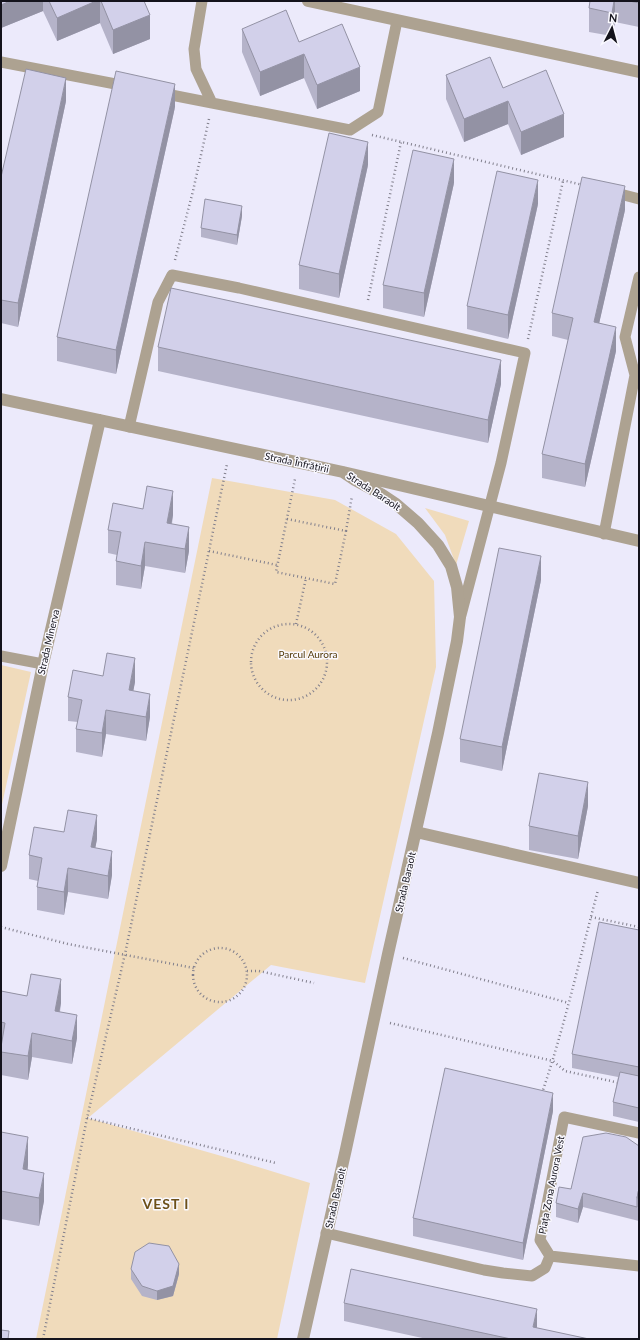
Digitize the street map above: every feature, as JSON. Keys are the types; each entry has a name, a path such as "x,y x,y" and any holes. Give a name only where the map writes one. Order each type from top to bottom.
{"street":[{"path":"308,1 639,72"},
{"name":"Strada Înfrățirii","path":"1,399 299,462 639,541"},
{"name":"Strada Minerva","path":"1,866 43,664 100,420"},
{"name":"Strada Baraolt","path":"303,1339 416,832 457,641 460,617 457,587 451,566 438,545 418,523 396,504 343,472"},
{"path":"416,832 639,883"}],"lane":[{"path":"202,1 194,50 196,69 212,103"},
{"path":"150,91 350,130 378,112 397,21"},
{"path":"1,62 134,88"},
{"path":"620,194 639,199"},
{"path":"129,427 158,302 172,275 365,316 525,353 501,463 460,617"},
{"path":"604,534 635,375 625,337 639,277"},
{"path":"1,656 43,664"},
{"path":"564,1117 639,1133"},
{"name":"Piața Zona Aurora Vest","path":"550,1256 540,1240 564,1117"},
{"path":"326,1233 503,1273 532,1276 545,1268 550,1256 639,1266"}],"path":[{"path":"172,275 193,191 212,103"},
{"path":"350,130 584,186"},
{"path":"365,316 401,142"},
{"path":"525,353 563,181"},
{"path":"43,1339 87,1118 125,954 230,448"},
{"path":"299,462 276,572 335,584 355,480"},
{"path":"287,519 346,531"},
{"path":"209,551 277,566"},
{"path":"296,624 306,578"},
{"path":"296,624 315,634 323,645 327,657 327,670 322,682 313,692 302,698 289,700 276,697 265,691 257,682 252,671 252,659 254,648 260,638 269,630 280,625 296,624"},
{"path":"564,1117 543,1090 553,1061 569,1003 602,875"},
{"path":"590,917 639,927"},
{"path":"1,927 68,944 194,968"},
{"path":"216,948 233,952 240,957 247,972 244,988 231,1000 223,1003 206,999 200,994 192,978 196,962 201,955 216,948"},
{"path":"388,954 569,1003"},
{"path":"247,972 259,971 314,983"},
{"path":"374,1019 553,1061 565,1071 624,1084"},
{"path":"87,1118 276,1163"}],"green space":[{"name":"Parcul Aurora","path":"212,478 335,500 396,534 434,581 436,667 365,983 271,965 88,1118 310,1183 277,1339 36,1339"},
{"path":"425,508 469,521 456,565 445,535"},
{"path":"1,665 31,672 1,809"}],"building":[{"path":"1,1 10,1 1,5"},
{"path":"49,1 96,1 57,18"},
{"path":"101,1 144,1 150,15 113,30"},
{"path":"590,1 614,1 612,13 589,8"},
{"path":"286,10 299,42 342,24 360,67 317,85 304,54 260,72 242,29"},
{"path":"490,57 503,88 546,70 564,114 521,132 508,101 464,119 446,75"},
{"path":"26,69 66,78 18,303 1,300 1,177"},
{"path":"116,71 175,84 116,350 57,337"},
{"path":"329,133 368,142 339,274 299,265"},
{"path":"413,150 454,159 424,293 383,285"},
{"path":"497,171 538,180 508,315 467,306"},
{"path":"582,177 625,186 594,322 616,327 585,464 542,454 573,318 552,313"},
{"path":"205,199 242,206 237,235 201,228"},
{"path":"171,288 501,360 488,420 158,347"},
{"path":"147,486 173,491 167,523 189,527 185,549 145,542 141,566 116,561 121,532 108,530 113,503 143,509"},
{"path":"499,548 541,556 502,747 460,739"},
{"path":"107,653 135,658 129,690 150,694 146,717 106,710 102,733 76,729 82,700 68,697 73,670 103,676"},
{"path":"539,773 588,782 578,836 529,826"},
{"path":"68,810 97,815 91,847 112,851 108,876 68,868 64,892 37,887 42,858 29,855 34,827 64,832"},
{"path":"599,922 639,930 639,1067 572,1054"},
{"path":"31,974 61,979 55,1011 77,1015 72,1041 32,1033 28,1056 1,1052 5,1023 1,1022 1,991 27,996"},
{"path":"445,1068 553,1093 523,1243 413,1218"},
{"path":"620,1072 639,1076 639,1108 613,1102"},
{"path":"1,1132 28,1137 23,1169 44,1173 39,1198 1,1191"},
{"path":"606,1133 626,1137 639,1146 639,1188 637,1207 583,1193 578,1209 556,1203 559,1187 571,1189 583,1137"},
{"path":"149,1243 169,1246 179,1264 173,1286 157,1291 142,1286 131,1269 135,1252"},
{"path":"351,1269 537,1309 533,1327 589,1339 511,1339 344,1303"},
{"path":"1,1330 9,1331 8,1339 1,1339"}],"district":[{"name":"VEST I","path":"166,1203"}]}
